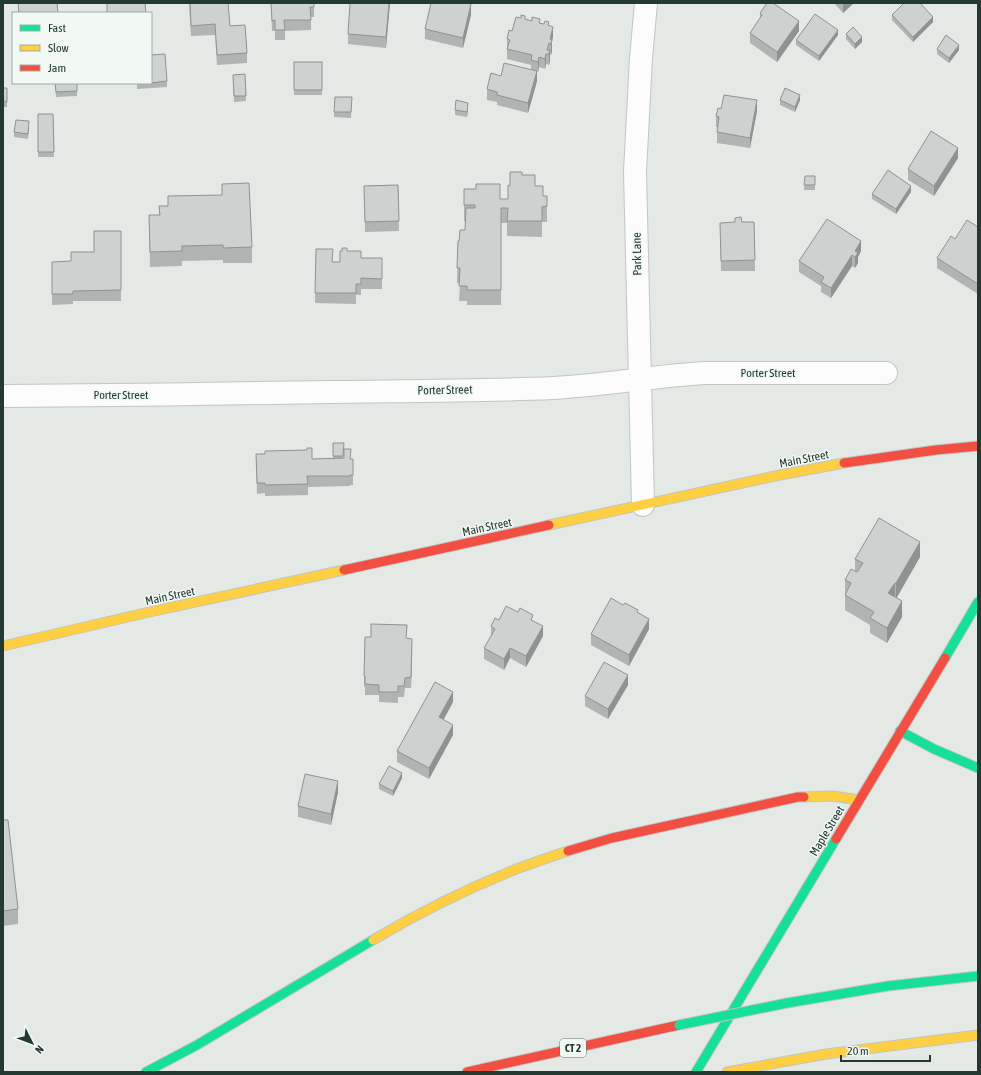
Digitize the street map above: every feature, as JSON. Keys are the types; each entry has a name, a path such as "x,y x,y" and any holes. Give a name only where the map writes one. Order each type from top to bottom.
{"main road":[{"name":"Main Street","path":"3,646 145,613 780,475 858,460 978,446"},
{"name":"Maple Street","path":"696,1072 978,602"},
{"path":"900,731 934,749 978,768"},
{"path":"146,1072 204,1041 404,921 479,884 507,873 554,856 612,838 793,798 833,796 859,800"},
{"name":"CT 2","path":"467,1072 679,1025 787,1003 896,985 978,976"},
{"path":"727,1072 818,1055 978,1035"}],"street":[{"name":"Park Lane","path":"643,505 635,172 641,58 646,3"},
{"name":"Porter Street","path":"3,396 528,389 556,388 705,373 886,373"}],"building":[{"path":"18,3 57,3 58,12 19,12"},
{"path":"107,3 145,3 146,12 107,12"},
{"path":"190,3 228,3 230,26 245,25 247,53 217,55 215,24 191,26"},
{"path":"271,3 314,3 314,7 310,7 311,20 284,20 285,30 275,30 275,20 272,21"},
{"path":"350,3 389,3 386,37 348,34"},
{"path":"431,3 471,4 463,38 425,29"},
{"path":"767,3 773,3 799,21 777,52 750,33 762,15 760,13"},
{"path":"904,3 920,3 933,17 913,37 892,15"},
{"path":"815,14 838,30 819,56 796,40"},
{"path":"521,15 525,16 525,19 532,21 532,17 540,19 539,23 544,24 545,21 549,22 548,25 553,27 550,39 552,40 551,44 549,43 547,50 550,50 549,54 546,54 545,59 539,57 538,62 531,60 532,55 507,49 510,40 507,39 509,30 512,31 516,17 521,18"},
{"path":"853,27 862,37 855,44 846,34"},
{"path":"946,35 959,45 949,58 937,49"},
{"path":"165,54 167,81 152,83 152,55"},
{"path":"294,62 322,62 322,90 294,90"},
{"path":"504,63 537,71 528,103 497,95 497,92 487,89 491,73 501,76"},
{"path":"245,74 246,96 234,96 233,75"},
{"path":"55,84 77,84 77,91 56,92"},
{"path":"3,88 7,88 7,102 3,101"},
{"path":"785,88 800,95 795,107 780,100"},
{"path":"724,95 757,100 750,138 717,132 719,117 716,116 718,108 721,109"},
{"path":"335,97 352,97 351,112 334,112"},
{"path":"456,100 468,103 467,112 455,110"},
{"path":"38,114 53,114 54,152 38,152"},
{"path":"16,120 29,121 28,134 14,132"},
{"path":"931,131 958,148 934,186 908,169"},
{"path":"888,170 911,186 896,209 872,194"},
{"path":"510,172 522,172 522,175 535,175 535,186 543,186 543,196 547,196 547,206 542,207 542,221 507,221 508,208 501,208 501,290 467,290 467,286 459,286 460,268 457,268 458,241 460,230 465,230 466,208 475,208 475,205 464,205 464,189 476,189 476,184 500,184 500,199 508,199"},
{"path":"805,176 815,176 815,185 804,185"},
{"path":"249,183 252,247 223,248 223,245 182,246 182,251 150,252 149,215 160,215 159,206 168,206 168,196 222,195 222,184"},
{"path":"398,185 399,221 365,222 364,186"},
{"path":"741,217 742,222 754,222 755,260 721,261 720,223 735,222 735,218"},
{"path":"827,219 861,241 855,251 858,253 855,257 852,255 831,288 821,282 824,277 799,261"},
{"path":"967,220 978,227 978,284 937,258 951,236 955,239"},
{"path":"94,231 121,231 121,290 73,291 73,294 52,294 52,262 71,261 71,252 94,252"},
{"path":"342,248 347,248 347,251 361,251 361,258 382,258 382,279 361,278 361,284 356,284 356,293 315,293 316,249 333,249 332,262 340,262 340,251 342,251"},
{"path":"333,443 344,443 343,456 333,456"},
{"path":"307,448 312,448 312,459 344,458 344,449 351,449 350,459 353,459 353,475 307,476 308,484 265,485 265,483 257,483 256,454 265,454 265,451 307,450"},
{"path":"879,518 920,542 896,583 888,593 902,601 887,628 870,618 874,612 845,595 851,583 845,580 851,569 857,572 863,563 855,559"},
{"path":"611,598 623,605 625,603 638,610 637,612 649,619 629,655 591,634"},
{"path":"506,606 518,612 520,608 533,615 531,620 543,626 526,656 510,648 504,659 484,648 495,629 491,626 495,618 499,620"},
{"path":"371,624 407,625 406,638 412,639 411,677 405,678 404,686 398,686 398,692 379,692 379,685 365,684 365,637 371,637"},
{"path":"604,662 628,675 608,709 585,696"},
{"path":"435,682 453,692 439,717 453,725 429,768 397,751"},
{"path":"389,766 402,773 393,791 379,784"},
{"path":"305,774 338,781 331,814 298,806"},
{"path":"3,820 8,820 18,909 3,911"}],"traffic: fast":[{"path":"945,658 978,602"},
{"path":"900,731 934,749 978,768"},
{"path":"696,1072 836,839"},
{"path":"146,1072 197,1045 373,940"},
{"path":"787,1003 888,986 978,976"},
{"path":"679,1025 787,1003"}],"traffic: slow":[{"path":"549,525 780,475 844,463"},
{"path":"3,646 145,613 344,570"},
{"path":"804,797 833,796 859,800"},
{"path":"373,940 426,910 463,892 519,868 568,851"},
{"path":"727,1072 826,1054 978,1035"}],"traffic: jam":[{"path":"844,463 936,450 978,446"},
{"path":"344,570 549,525"},
{"path":"836,839 945,658"},
{"path":"568,851 612,838 798,797 804,797"},
{"path":"467,1072 679,1025"}]}
